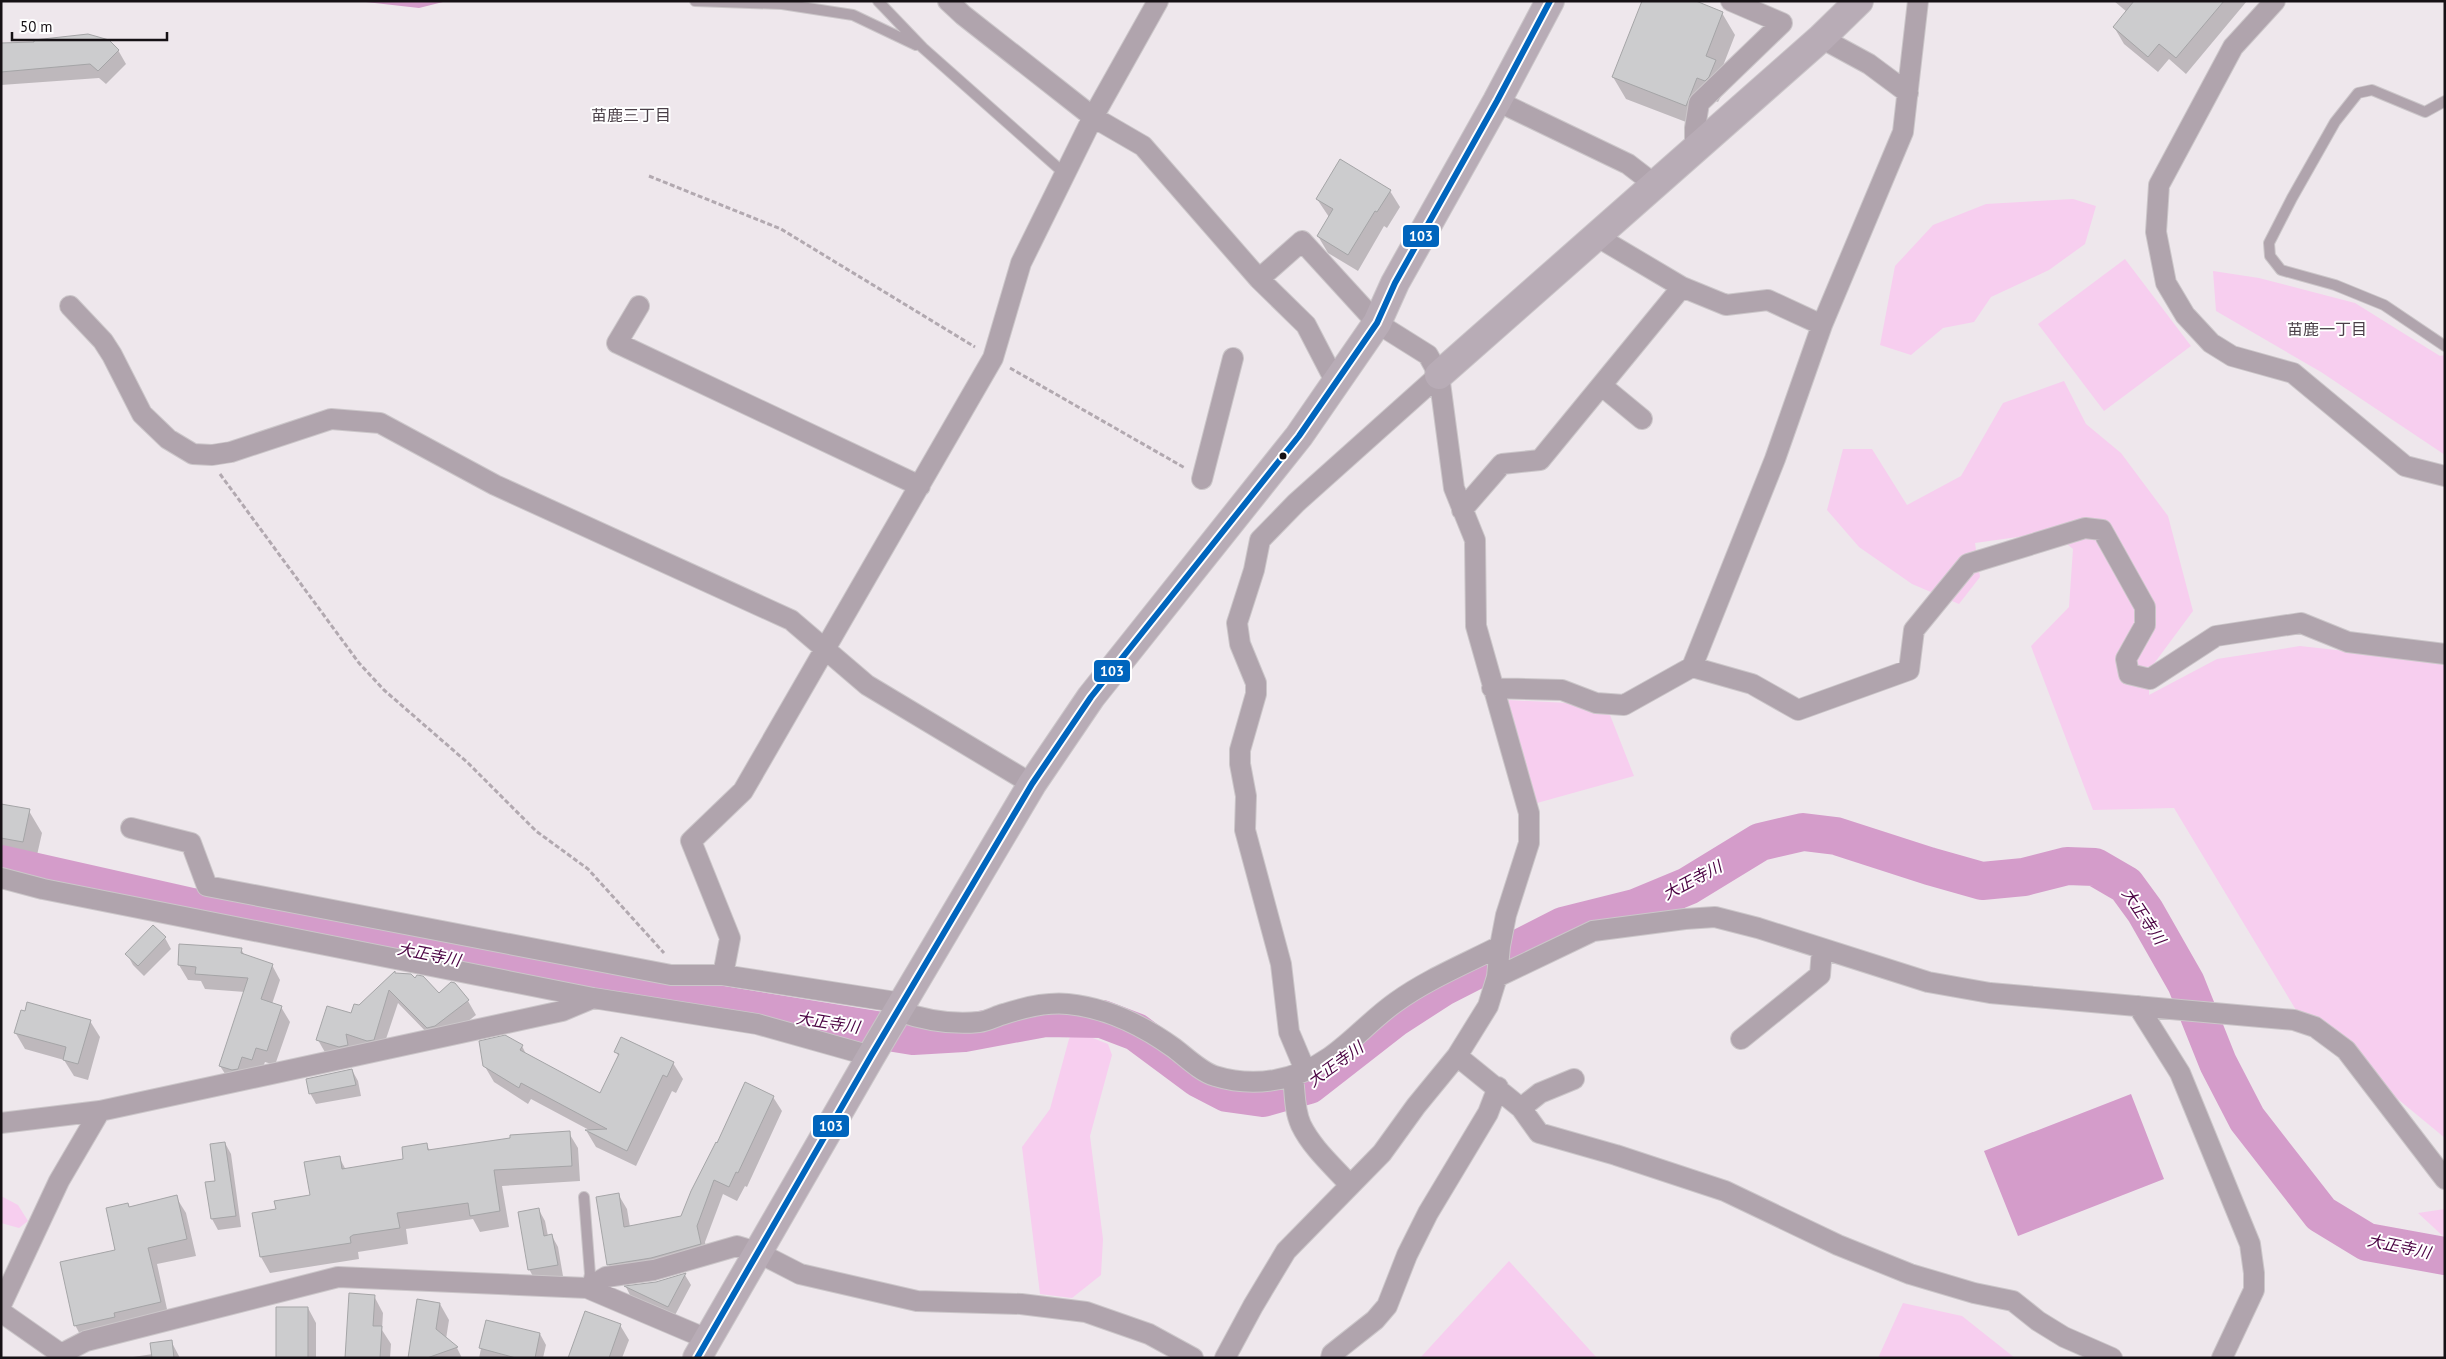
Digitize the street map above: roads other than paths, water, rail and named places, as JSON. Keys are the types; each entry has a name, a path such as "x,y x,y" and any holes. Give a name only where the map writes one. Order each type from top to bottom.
{"main road":[{"path":"702,1348 875,1049 1032,784 1091,697 1298,436 1377,323 1395,283 1497,101 1550,1"},
{"path":"1439,375 1821,38 1859,1"}],"street":[{"path":"948,1 963,15 1093,117 1143,146 1259,279 1306,325 1335,381"},
{"path":"723,975 730,938 691,841 743,791 993,358 1021,263 1093,117 1158,1"},
{"path":"1695,148 1695,128 1699,103 1782,23 1760,7 1731,1"},
{"path":"1492,688 1562,690 1596,703 1624,706 1692,667 1772,468 1822,325 1903,132 1918,1"},
{"path":"2275,1 2233,47 2159,186 2156,232 2166,283 2185,315 2212,343 2232,356 2293,373 2405,466 2445,476"},
{"path":"1821,38 1870,64 1908,93"},
{"path":"1497,101 1628,164 1654,184"},
{"path":"1596,236 1682,287 1726,305 1768,300 1822,325"},
{"path":"1226,1358 1253,1306 1286,1251 1382,1152 1416,1106 1457,1056 1488,1006 1499,961 1506,915 1529,843 1529,813 1492,688 1476,626 1475,540 1454,488 1439,375 1428,355 1377,323 1302,241 1259,279"},
{"path":"1462,510 1502,464 1540,460 1682,287"},
{"path":"70,306 103,341 142,414 168,439 193,454 212,455 231,452 331,419 380,423 495,486 791,620 827,648 867,685 1032,784"},
{"path":"639,306 618,343 920,486"},
{"path":"1202,478 1233,358"},
{"path":"1350,1185 1312,1143 1301,1125 1295,1104 1298,1075 1289,1032 1281,964 1245,830 1246,796 1240,764 1240,750 1256,694 1256,683 1240,644 1237,623 1254,570 1260,540 1296,502 1439,375"},
{"path":"1602,386 1642,419"},
{"path":"1692,667 1752,684 1798,710 1909,670 1914,630 1968,564 2086,528 2102,530 2145,606 2145,625 2126,659 2129,674 2150,679 2216,636 2300,623 2348,642 2445,654"},
{"path":"131,828 191,843 207,886 671,975 723,975 898,1010 924,1020 980,1022 1034,1005 1067,1004 1126,1018 1154,1034 1213,1076 1257,1083 1298,1075 1329,1058 1396,1002 1426,983 1593,931 1715,917 1822,948 1928,982 1990,993 2294,1020 2315,1027 2346,1050 2445,1179"},
{"path":"1,878 43,889 593,998 757,1024 875,1049"},
{"path":"1741,1039 1820,975 1822,948"},
{"path":"1,1123 100,1111 562,1011 593,998"},
{"path":"2138,1006 2180,1074 2250,1244 2254,1290 2222,1358"},
{"path":"1457,1056 1498,1087 1521,1108 1539,1132 1725,1191 1838,1245 1910,1274 1974,1293 2013,1301 2038,1321 2064,1336 2112,1358"},
{"path":"1521,1108 1540,1093 1574,1079"},
{"path":"1331,1358 1337,1350 1375,1320 1387,1306 1407,1255 1428,1212 1488,1113 1498,1087"},
{"path":"1,1306 59,1181 100,1111"},
{"path":"587,1288 606,1277 654,1270 737,1246 757,1252 800,1274 917,1301 1021,1304 1086,1312 1149,1334 1193,1358"},
{"path":"1,1312 62,1356 86,1340 338,1277 587,1288 702,1348"}],"lane":[{"path":"695,1 782,4 853,15 922,48"},
{"path":"878,1 922,48 1065,174"},
{"path":"2445,101 2425,112 2372,90 2358,93 2335,122 2292,198 2269,244 2270,256 2281,270 2335,285 2384,305 2445,346"},
{"path":"584,1197 590,1274 587,1288"}],"waterway":[{"name":"大正寺川","path":"1,864 192,907 545,976 913,1036 964,1033 1045,1018 1102,1019 1136,1032 1198,1078 1227,1093 1263,1098 1309,1085 1395,1018 1443,987 1563,926 1635,908 1688,886 1760,842 1803,832 1836,836 1982,881 2024,877 2067,866 2095,867 2126,885 2145,911 2186,983 2218,1063 2247,1119 2321,1214 2367,1242 2445,1256"}],"district":[{"name":"苗鹿三丁目","path":"631,115"},
{"name":"苗鹿一丁目","path":"2327,329"}]}
